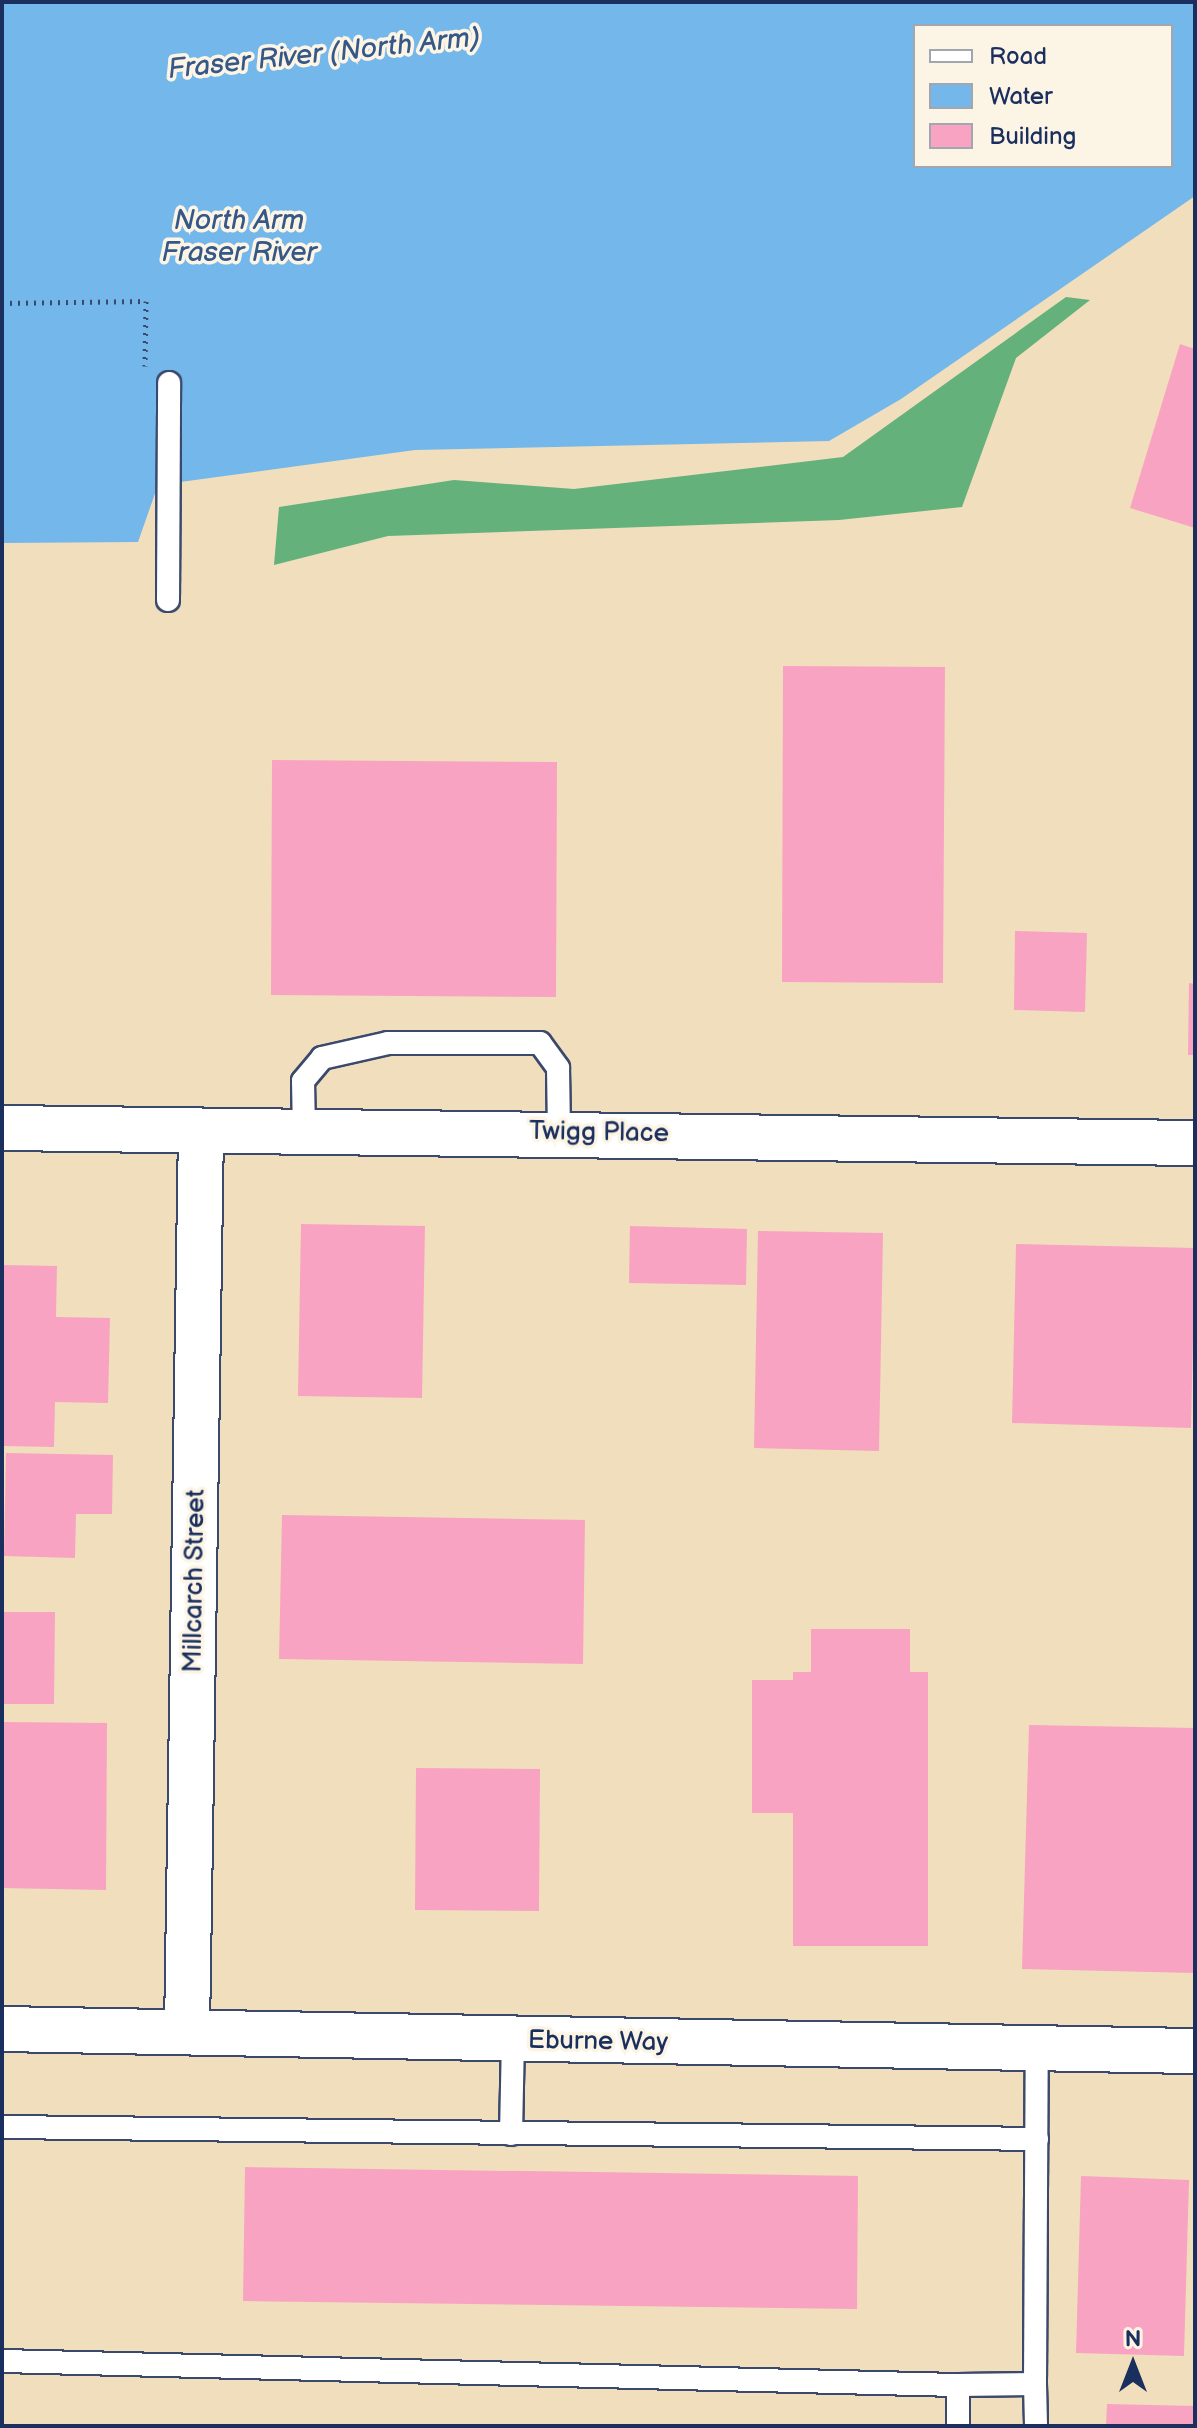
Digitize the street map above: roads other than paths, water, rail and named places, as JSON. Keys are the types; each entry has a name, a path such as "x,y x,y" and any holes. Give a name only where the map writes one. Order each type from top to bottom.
{"street":[{"name":"Twigg Place","path":"2,1128 559,1132 1195,1143"},
{"name":"Millcarch Street","path":"187,2031 201,1131"},
{"name":"Eburne Way","path":"2,2029 1195,2051"}],"lane":[{"path":"168,600 169,383"},
{"path":"304,1132 303,1081 322,1058 388,1043 540,1043 558,1068 559,1132"},
{"path":"511,2134 513,2040"},
{"path":"1036,2426 1037,2049"},
{"path":"2,2127 1037,2139"},
{"path":"2,2361 958,2385 1035,2384"},
{"path":"958,2385 958,2426"}],"water":[{"name":"North Arm Fraser River","path":"2,2 1195,2 1195,196 901,399 829,441 415,450 158,485 138,542 2,543"}],"water label":[{"name":"Fraser River (North Arm)","path":"324,54"}]}
